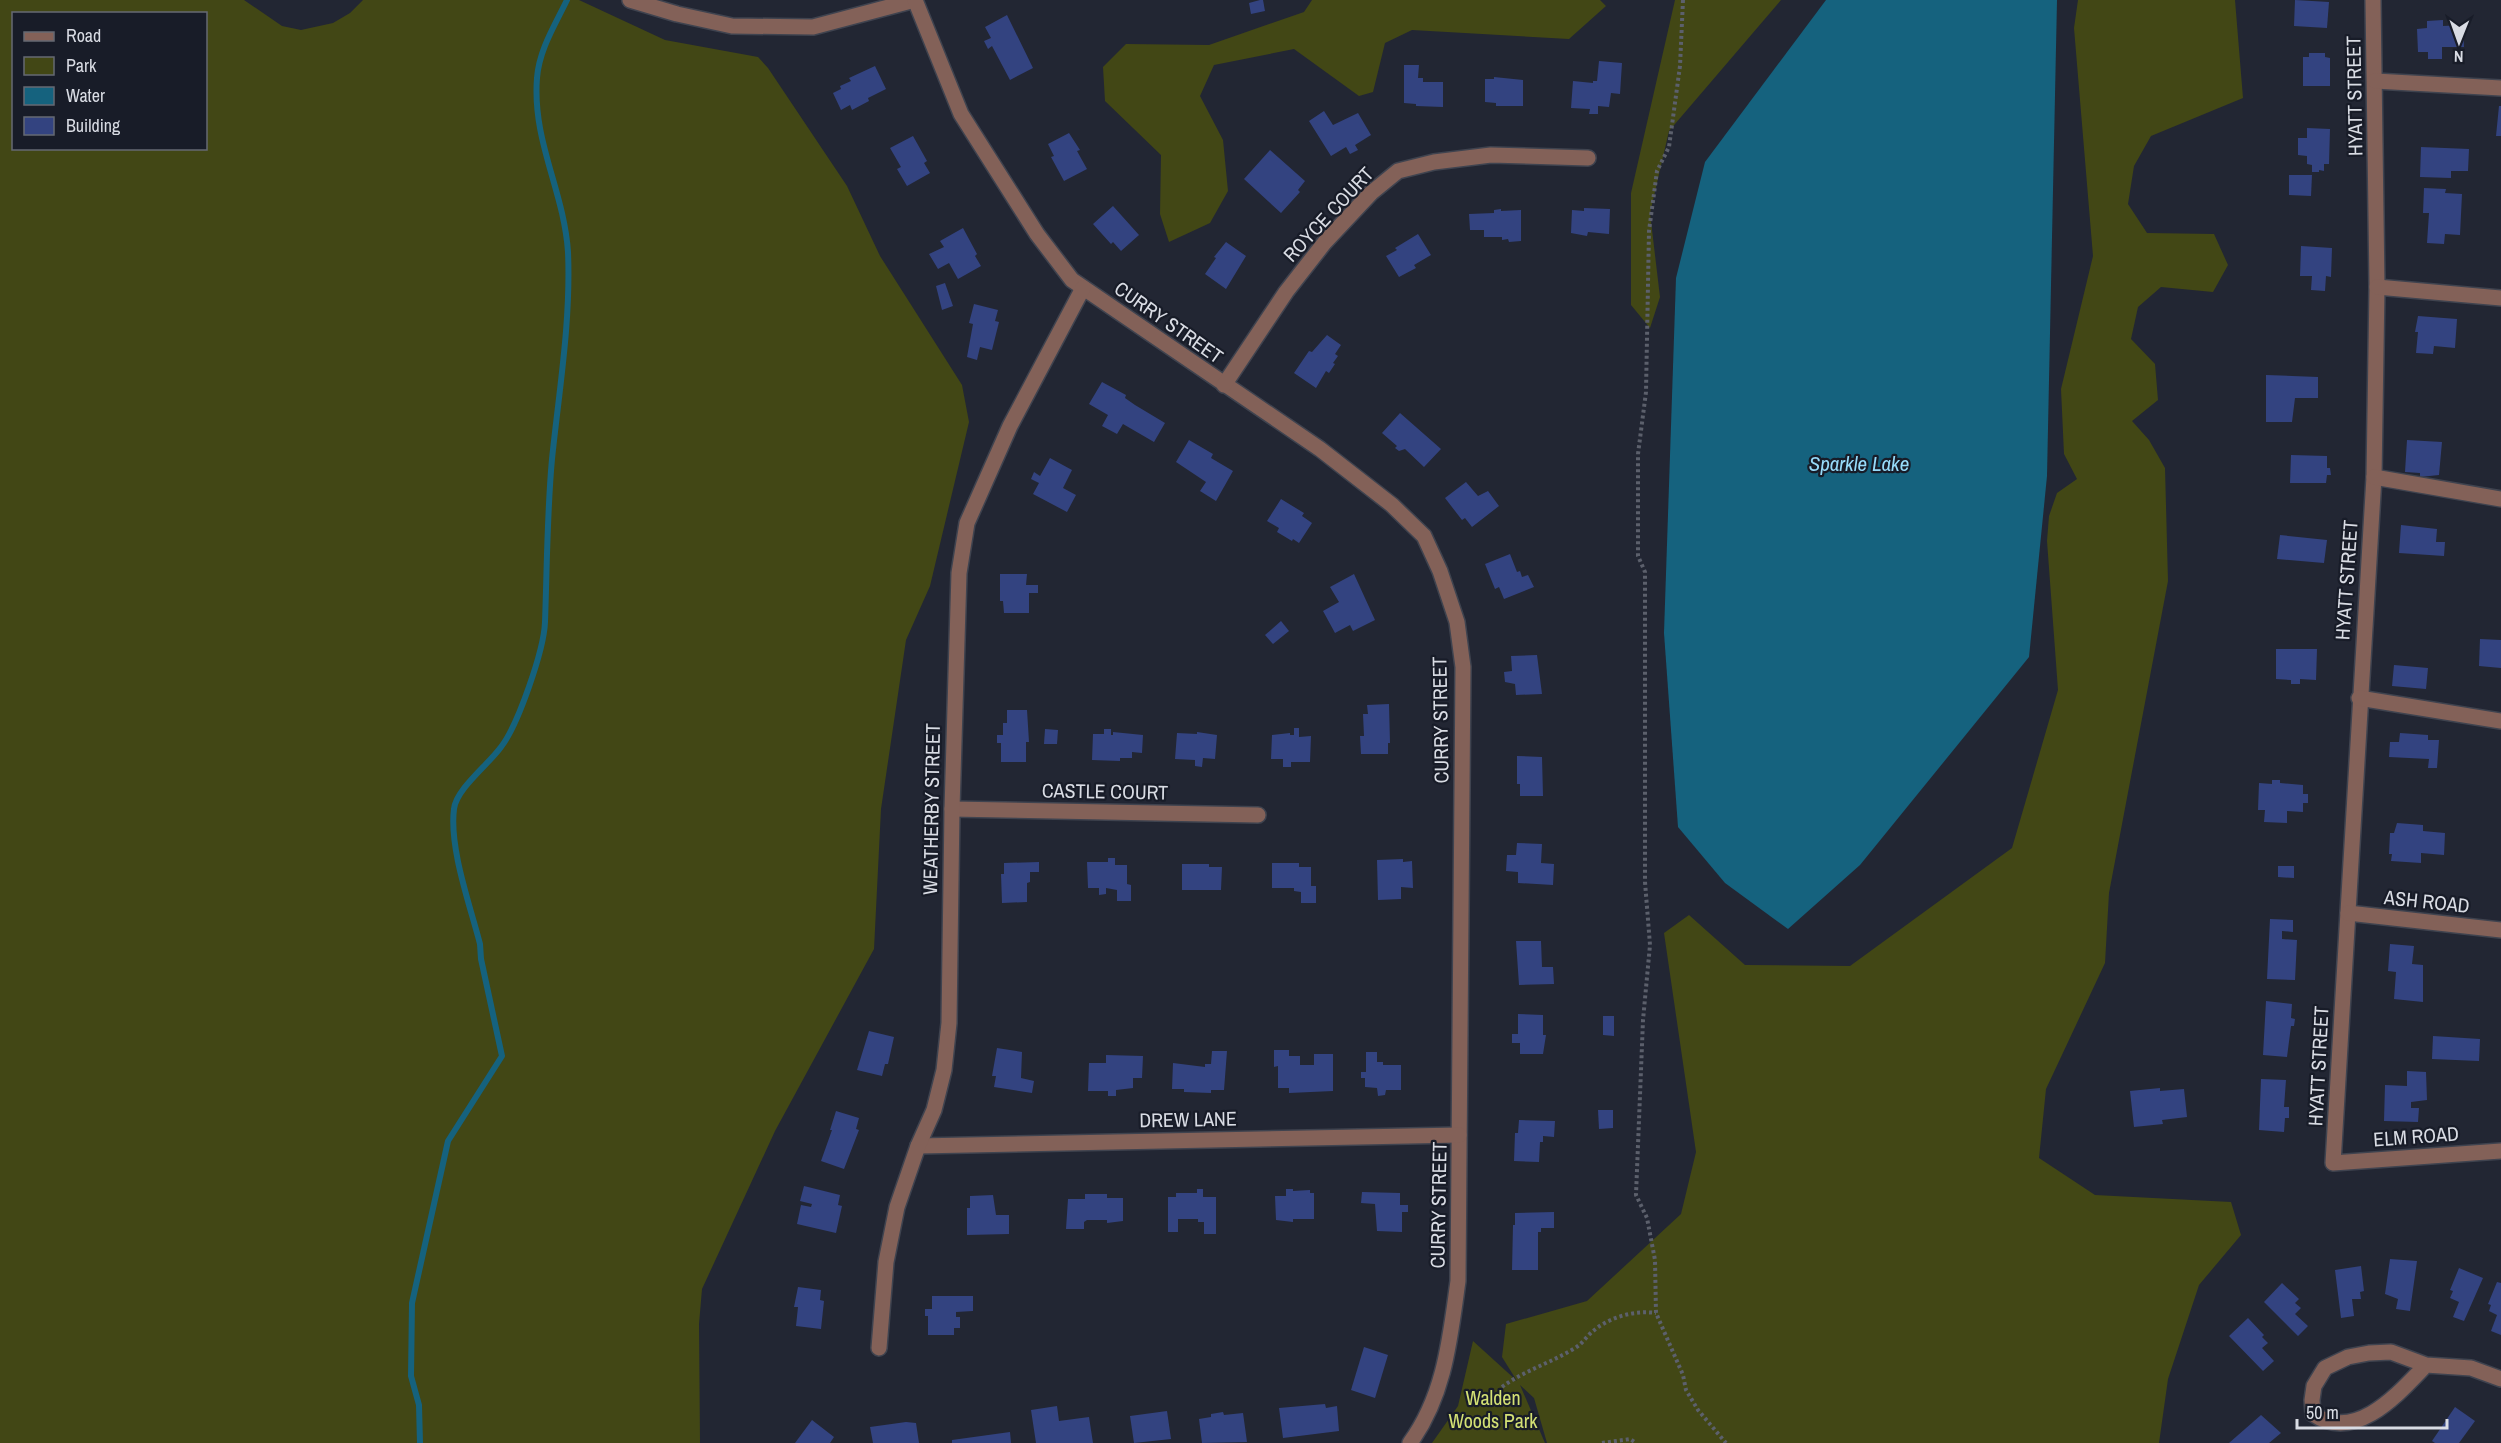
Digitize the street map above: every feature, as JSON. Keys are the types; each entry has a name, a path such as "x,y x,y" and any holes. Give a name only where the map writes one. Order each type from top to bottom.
{"street":[{"path":"630,0 677,14 732,26 813,27 915,0"},
{"name":"CURRY STREET","path":"915,0 961,114 1037,234 1072,280 1320,449 1392,505 1424,536 1440,571 1453,611 1463,666 1458,1281 1448,1356 1435,1398 1410,1443"},
{"name":"HYATT STREET","path":"2333,1162 2374,477 2377,287 2373,0"},
{"path":"2375,81 2501,88"},
{"name":"ROYCE COURT","path":"1224,385 1286,292 1325,242 1371,193 1398,171 1434,162 1491,155 1588,158"},
{"path":"2377,287 2501,298"},
{"name":"WEATHERBY STREET","path":"879,1348 886,1262 897,1207 918,1146 934,1110 947,1047 958,573 967,523 1010,426 1083,288"},
{"path":"2374,477 2501,499"},
{"path":"2360,698 2501,721"},
{"name":"CASTLE COURT","path":"952,810 1258,815"},
{"name":"ASH ROAD","path":"2348,913 2501,930"},
{"name":"DREW LANE","path":"918,1146 1459,1135"},
{"name":"ELM ROAD","path":"2333,1162 2501,1151"},
{"path":"2426,1365 2378,1413 2358,1425 2341,1427 2324,1423 2313,1414 2314,1386 2325,1368 2348,1357 2391,1352 2426,1365 2471,1368 2501,1378"}],"path":[{"path":"1683,0 1680,66 1669,147 1657,171 1649,231 1646,392 1638,454 1638,556 1645,572 1646,882 1650,945 1643,1020 1636,1195 1647,1218 1655,1260 1656,1313 1683,1375 1686,1390 1698,1410 1726,1443"},
{"path":"1502,1387 1518,1375 1577,1347 1594,1330 1623,1315 1645,1311 1656,1313"},
{"path":"1602,1443 1630,1439 1636,1443"}],"green space":[{"path":"0,0 244,0 282,26 301,30 333,23 350,13 363,0 579,0 665,40 758,57 768,68 847,186 880,256 962,385 969,422 930,586 906,640 881,809 874,949 775,1131 702,1289 699,1324 700,1443 0,1443"},
{"path":"1312,0 1600,0 1606,6 1569,39 1412,30 1385,43 1373,92 1359,96 1294,49 1214,65 1200,96 1223,140 1228,191 1210,223 1169,242 1160,214 1161,155 1105,101 1103,67 1126,44 1209,45 1304,12"},
{"path":"1675,0 1781,0 1669,131 1650,213 1660,297 1650,328 1631,305 1631,193"},
{"name":"Walden Woods Park","path":"2078,0 2235,0 2243,98 2151,136 2134,166 2128,204 2147,233 2214,234 2228,265 2213,292 2161,287 2138,307 2131,339 2155,364 2158,400 2132,421 2149,440 2165,468 2168,581 2109,893 2105,963 2046,1089 2039,1158 2095,1195 2231,1202 2241,1235 2199,1285 2168,1379 2159,1443 1547,1443 1534,1398 1520,1385 1545,1443 1432,1443 1458,1406 1473,1341 1517,1381 1502,1357 1506,1324 1587,1301 1681,1214 1696,1152 1664,933 1689,915 1745,965 1850,966 2012,848 2058,690 2047,541 2049,516 2057,493 2077,479 2064,454 2061,389 2093,256 2074,28"}],"water":[{"name":"Sparkle Lake","path":"1826,0 2057,0 2047,476 2029,657 1860,865 1788,929 1725,883 1678,827 1664,633 1676,278 1705,162"}],"building":[{"path":"1263,0 1265,11 1251,14 1249,3"},
{"path":"2295,0 2329,2 2327,28 2294,26"},
{"path":"1007,15 1033,68 1010,80 992,46 988,49 984,41 991,38 985,27"},
{"path":"2443,20 2443,26 2463,25 2464,47 2442,47 2442,59 2428,59 2428,52 2418,52 2417,29 2427,28 2427,21"},
{"path":"2309,53 2325,53 2325,57 2330,58 2330,86 2303,86 2303,57 2309,57"},
{"path":"1599,61 1622,63 1620,94 1611,93 1609,107 1598,106 1598,114 1589,114 1590,109 1571,108 1573,81 1593,83 1597,81"},
{"path":"1404,65 1419,65 1418,78 1423,78 1423,82 1443,82 1443,107 1404,103"},
{"path":"875,66 886,89 868,98 869,101 852,110 850,105 841,110 833,93 841,89 840,86 851,81 849,78"},
{"path":"1494,77 1523,80 1523,106 1496,106 1496,103 1485,102 1485,79 1494,79"},
{"path":"2499,106 2501,106 2501,136 2496,136"},
{"path":"1324,111 1333,125 1358,113 1371,135 1355,145 1358,150 1350,154 1346,147 1331,156 1309,121"},
{"path":"2307,128 2330,129 2329,164 2324,164 2324,171 2312,172 2312,165 2307,164 2307,156 2298,155 2298,138 2307,138"},
{"path":"1069,133 1080,150 1077,151 1087,169 1064,181 1051,157 1054,156 1048,144"},
{"path":"913,136 927,161 924,163 930,173 907,186 897,169 901,167 890,148"},
{"path":"2421,147 2469,149 2468,171 2451,171 2451,178 2420,177"},
{"path":"1270,150 1305,181 1298,190 1300,192 1281,213 1244,179"},
{"path":"2289,175 2312,175 2311,196 2289,195"},
{"path":"2424,188 2446,189 2445,193 2462,194 2460,235 2445,234 2444,244 2427,243 2429,213 2423,213"},
{"path":"1113,206 1139,235 1121,251 1113,242 1111,244 1093,224"},
{"path":"1584,208 1610,209 1609,234 1588,232 1587,236 1571,233 1572,210 1584,211"},
{"path":"1501,209 1501,211 1521,210 1521,241 1509,242 1508,239 1502,240 1502,237 1484,237 1484,230 1470,230 1469,214 1494,213 1494,210"},
{"path":"963,228 981,266 958,279 949,263 938,269 929,254 944,247 940,241"},
{"path":"1418,234 1431,255 1414,265 1416,268 1399,277 1386,256"},
{"path":"1226,242 1246,256 1226,289 1205,274 1216,258 1214,257"},
{"path":"2301,246 2332,248 2331,277 2326,276 2325,291 2311,290 2312,276 2300,276"},
{"path":"945,283 953,306 942,310 936,286"},
{"path":"974,304 998,310 995,321 999,322 992,350 980,347 977,360 967,357 973,324 969,323"},
{"path":"2418,316 2457,319 2455,348 2434,346 2433,354 2416,353 2418,332 2415,332"},
{"path":"1327,335 1341,345 1335,354 1338,356 1333,363 1335,364 1329,373 1326,371 1316,388 1294,373 1309,351 1312,352"},
{"path":"2266,375 2318,377 2318,398 2295,398 2292,422 2266,422"},
{"path":"1102,382 1126,395 1125,398 1165,423 1154,442 1123,424 1117,434 1102,426 1108,415 1089,404"},
{"path":"1400,413 1441,449 1424,467 1405,449 1399,451 1395,448 1397,446 1382,433"},
{"path":"1189,440 1213,454 1211,458 1233,471 1216,501 1200,491 1206,482 1176,462"},
{"path":"2407,440 2442,442 2439,475 2420,477 2420,473 2405,472"},
{"path":"2291,455 2327,456 2327,468 2330,468 2331,475 2327,475 2326,483 2290,483"},
{"path":"1050,458 1072,470 1063,488 1076,495 1067,512 1033,494 1039,483 1031,479 1034,472 1040,476"},
{"path":"1466,482 1478,496 1488,491 1499,506 1472,527 1465,518 1462,520 1445,498"},
{"path":"1281,499 1304,513 1302,516 1312,523 1299,543 1277,532 1279,528 1267,521"},
{"path":"2401,525 2437,529 2436,542 2445,542 2444,556 2399,553"},
{"path":"2280,535 2327,540 2324,563 2277,559"},
{"path":"1510,554 1517,572 1520,571 1522,577 1528,575 1534,587 1504,599 1499,587 1495,589 1485,564"},
{"path":"1000,574 1027,574 1026,585 1038,585 1038,593 1029,593 1029,613 1004,613 1003,601 1000,601"},
{"path":"1354,574 1375,620 1353,631 1350,625 1335,633 1323,611 1339,602 1330,587"},
{"path":"1281,621 1289,631 1273,644 1265,635"},
{"path":"2480,639 2501,640 2501,668 2479,666"},
{"path":"2276,649 2317,649 2316,680 2300,679 2300,684 2291,684 2291,680 2276,679"},
{"path":"1537,655 1542,694 1516,695 1515,684 1505,682 1504,672 1512,671 1511,656"},
{"path":"2394,665 2428,668 2426,689 2392,686"},
{"path":"1389,704 1388,754 1361,754 1360,736 1364,736 1363,714 1368,714 1367,705"},
{"path":"1007,710 1027,710 1029,742 1026,742 1026,762 1001,762 1001,743 997,743 997,735 1003,735 1003,723 1007,723"},
{"path":"1294,728 1299,728 1299,737 1311,736 1310,762 1291,762 1291,767 1283,767 1283,759 1271,759 1272,735 1290,733 1294,735"},
{"path":"1045,729 1058,730 1057,744 1044,744"},
{"path":"1104,729 1111,729 1111,735 1113,732 1143,735 1142,753 1132,752 1132,758 1120,758 1120,761 1092,760 1093,734 1104,734"},
{"path":"1197,732 1217,735 1215,759 1203,758 1202,767 1195,766 1195,760 1175,759 1177,733 1197,734"},
{"path":"2400,733 2428,735 2428,740 2439,740 2437,768 2428,768 2429,759 2389,757 2390,742 2399,742"},
{"path":"1517,756 1542,757 1543,796 1520,796 1520,784 1517,784"},
{"path":"2272,780 2303,785 2303,794 2308,794 2308,803 2303,803 2303,812 2287,811 2287,823 2264,822 2265,810 2258,810 2259,783 2272,784"},
{"path":"2397,823 2423,825 2423,831 2445,833 2444,855 2421,853 2421,863 2391,861 2390,833 2394,833"},
{"path":"1517,843 1542,844 1541,863 1554,864 1553,885 1518,883 1518,872 1506,871 1507,855 1516,855"},
{"path":"1108,858 1115,858 1115,865 1127,865 1127,884 1131,885 1131,901 1117,901 1117,890 1106,888 1106,894 1099,895 1099,888 1088,888 1087,862 1108,862"},
{"path":"1403,859 1403,862 1412,861 1413,888 1401,887 1401,899 1378,900 1377,860"},
{"path":"1039,862 1039,872 1030,872 1030,882 1027,883 1027,902 1002,903 1001,874 1004,874 1004,863"},
{"path":"1272,863 1299,863 1299,867 1311,867 1311,886 1316,886 1316,903 1301,903 1301,892 1294,891 1294,888 1272,888"},
{"path":"1182,864 1209,864 1209,867 1222,867 1221,890 1182,890"},
{"path":"2278,866 2294,866 2294,878 2278,877"},
{"path":"2270,919 2293,920 2293,932 2282,931 2282,939 2297,940 2295,980 2267,979"},
{"path":"1516,941 1541,941 1542,967 1553,967 1554,984 1519,985"},
{"path":"2390,944 2414,946 2412,964 2423,965 2423,1002 2394,999 2396,972 2388,971"},
{"path":"2266,1001 2292,1004 2291,1018 2295,1019 2294,1026 2291,1026 2287,1057 2263,1055"},
{"path":"1518,1014 1543,1015 1543,1035 1546,1035 1543,1054 1520,1054 1520,1043 1512,1043 1512,1034 1518,1034"},
{"path":"1603,1016 1614,1016 1614,1036 1603,1035"},
{"path":"869,1031 894,1037 888,1064 885,1064 882,1076 857,1070"},
{"path":"2433,1036 2480,1039 2479,1061 2432,1059"},
{"path":"997,1048 1022,1052 1021,1078 1034,1081 1032,1093 994,1087 996,1076 992,1076"},
{"path":"1274,1050 1289,1050 1289,1056 1300,1056 1300,1065 1314,1065 1314,1054 1333,1054 1333,1091 1289,1093 1289,1088 1278,1088 1278,1066 1274,1067"},
{"path":"1212,1051 1227,1051 1224,1090 1211,1090 1211,1093 1172,1089 1173,1063 1205,1067 1205,1064 1211,1064"},
{"path":"1366,1052 1377,1052 1377,1062 1383,1062 1383,1065 1401,1065 1401,1090 1386,1090 1385,1095 1378,1096 1377,1088 1365,1087 1365,1078 1361,1078 1361,1072 1366,1072"},
{"path":"1106,1055 1143,1056 1142,1078 1133,1078 1133,1088 1116,1090 1116,1096 1108,1096 1108,1091 1088,1091 1089,1063 1106,1063"},
{"path":"2407,1071 2426,1072 2427,1100 2411,1102 2411,1108 2419,1108 2418,1122 2384,1121 2385,1085 2407,1086"},
{"path":"2261,1079 2286,1080 2284,1107 2289,1107 2289,1118 2285,1118 2284,1132 2259,1130"},
{"path":"2160,1088 2160,1091 2184,1089 2187,1117 2162,1120 2163,1124 2134,1127 2130,1091"},
{"path":"1598,1110 1613,1110 1613,1128 1599,1129"},
{"path":"836,1111 859,1118 856,1129 859,1130 844,1169 821,1161"},
{"path":"1519,1120 1555,1121 1554,1137 1543,1136 1543,1142 1540,1142 1539,1162 1514,1161 1515,1133 1518,1133"},
{"path":"804,1186 840,1195 838,1205 842,1206 836,1233 797,1224 801,1205 811,1207 812,1204 800,1201"},
{"path":"1197,1189 1203,1189 1203,1197 1216,1197 1216,1234 1204,1234 1204,1222 1198,1222 1198,1219 1178,1219 1178,1232 1168,1232 1168,1197 1176,1197 1176,1193 1197,1193"},
{"path":"1286,1189 1310,1190 1310,1193 1314,1193 1314,1219 1293,1219 1293,1222 1276,1220 1275,1196 1286,1196"},
{"path":"1362,1192 1400,1193 1400,1205 1408,1205 1408,1212 1402,1212 1402,1232 1377,1231 1375,1204 1361,1203"},
{"path":"1085,1194 1107,1194 1107,1198 1123,1198 1123,1221 1107,1223 1107,1220 1087,1220 1084,1222 1084,1229 1066,1229 1068,1199 1085,1199"},
{"path":"993,1195 996,1215 1009,1215 1009,1234 967,1235 967,1208 970,1208 970,1196"},
{"path":"1554,1212 1554,1228 1541,1228 1541,1232 1538,1232 1538,1270 1512,1270 1515,1213"},
{"path":"2390,1259 2417,1261 2410,1311 2396,1309 2398,1299 2385,1294"},
{"path":"2361,1266 2364,1291 2360,1292 2361,1299 2352,1299 2354,1316 2341,1318 2335,1270"},
{"path":"2459,1268 2483,1278 2464,1321 2453,1317 2459,1302 2450,1298 2453,1291 2450,1290"},
{"path":"2497,1282 2501,1283 2501,1335 2491,1331 2497,1315 2489,1311 2491,1305 2488,1304"},
{"path":"2282,1283 2299,1299 2295,1303 2301,1308 2295,1314 2308,1326 2298,1336 2264,1302"},
{"path":"798,1287 821,1290 820,1300 824,1301 821,1329 796,1326 798,1307 794,1307"},
{"path":"932,1296 973,1296 973,1311 956,1312 956,1317 960,1317 960,1328 954,1328 954,1335 928,1335 928,1316 925,1316 925,1309 932,1309"},
{"path":"2248,1318 2264,1335 2262,1337 2268,1343 2262,1348 2274,1361 2263,1371 2229,1336"},
{"path":"1364,1347 1388,1355 1375,1398 1351,1390"},
{"path":"1325,1404 1326,1408 1337,1406 1339,1431 1283,1438 1279,1408"},
{"path":"1057,1406 1059,1421 1089,1417 1093,1443 1036,1443 1031,1410"},
{"path":"2455,1407 2475,1421 2459,1443 2435,1443 2432,1441"},
{"path":"1167,1411 1171,1439 1134,1443 1130,1416"},
{"path":"1223,1412 1224,1415 1243,1413 1247,1442 1202,1443 1199,1419"},
{"path":"2261,1415 2281,1433 2269,1443 2229,1443"},
{"path":"812,1420 834,1437 830,1443 795,1443"},
{"path":"906,1422 916,1423 919,1443 873,1443 870,1427"},
{"path":"1010,1432 1011,1443 952,1443 952,1440"}],"waterway":[{"path":"420,1443 419,1405 411,1376 412,1303 448,1141 502,1056 481,959 480,944 457,859 453,824 454,809 460,793 496,754 515,722 529,687 544,635 550,479 566,330 568,252 561,208 539,123 537,78 544,48 567,0"}]}
